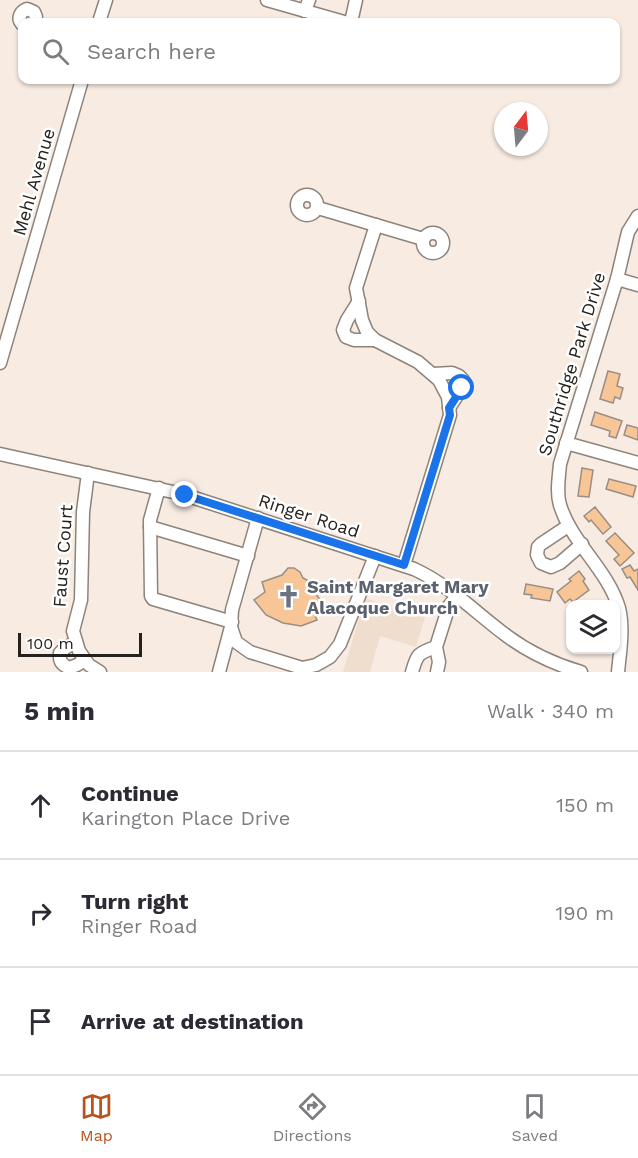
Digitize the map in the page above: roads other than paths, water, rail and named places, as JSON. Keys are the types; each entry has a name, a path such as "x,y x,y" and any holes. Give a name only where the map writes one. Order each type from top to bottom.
{"street":[{"path":"100,18 106,0"},
{"path":"267,0 307,6 335,18"},
{"path":"352,18 356,0"},
{"path":"20,18 20,15 32,5"},
{"name":"Mehl Avenue","path":"0,363 81,84"},
{"path":"318,208 423,239"},
{"name":"Southridge Park Drive","path":"618,672 621,635 619,608 605,579 568,526 559,503 558,484 560,464 617,279 628,232 638,216"},
{"path":"376,225 356,288 367,332 375,340 418,362 440,380 445,390 450,415 404,565"},
{"path":"617,279 638,285"},
{"path":"359,301 343,330 346,337 354,340 375,340"},
{"path":"433,374 452,373 463,380 462,388 449,408"},
{"path":"566,444 638,463"},
{"name":"Ringer Road","path":"0,454 185,495 404,565 436,580 509,638 559,669 581,672"},
{"name":"Faust Court","path":"88,473 83,512 81,600 73,631 79,651 89,665 100,672"},
{"path":"159,488 150,520 151,596 153,599 231,624"},
{"path":"219,672 231,624 232,610 258,518"},
{"path":"150,526 248,556"},
{"path":"568,526 538,548 537,555 541,563 551,567 560,563 582,544"},
{"path":"231,624 236,642 250,652 302,668 316,665 330,657 340,644 375,556"},
{"path":"437,672 439,662 436,647 449,606 457,596"},
{"path":"76,642 60,653 59,660 62,665 69,668 85,660"},
{"path":"412,672 420,652 436,647"},
{"path":"267,672 271,659"}],"place":[{"name":"Saint Margaret Mary Alacoque Church","path":"289,597"}]}
